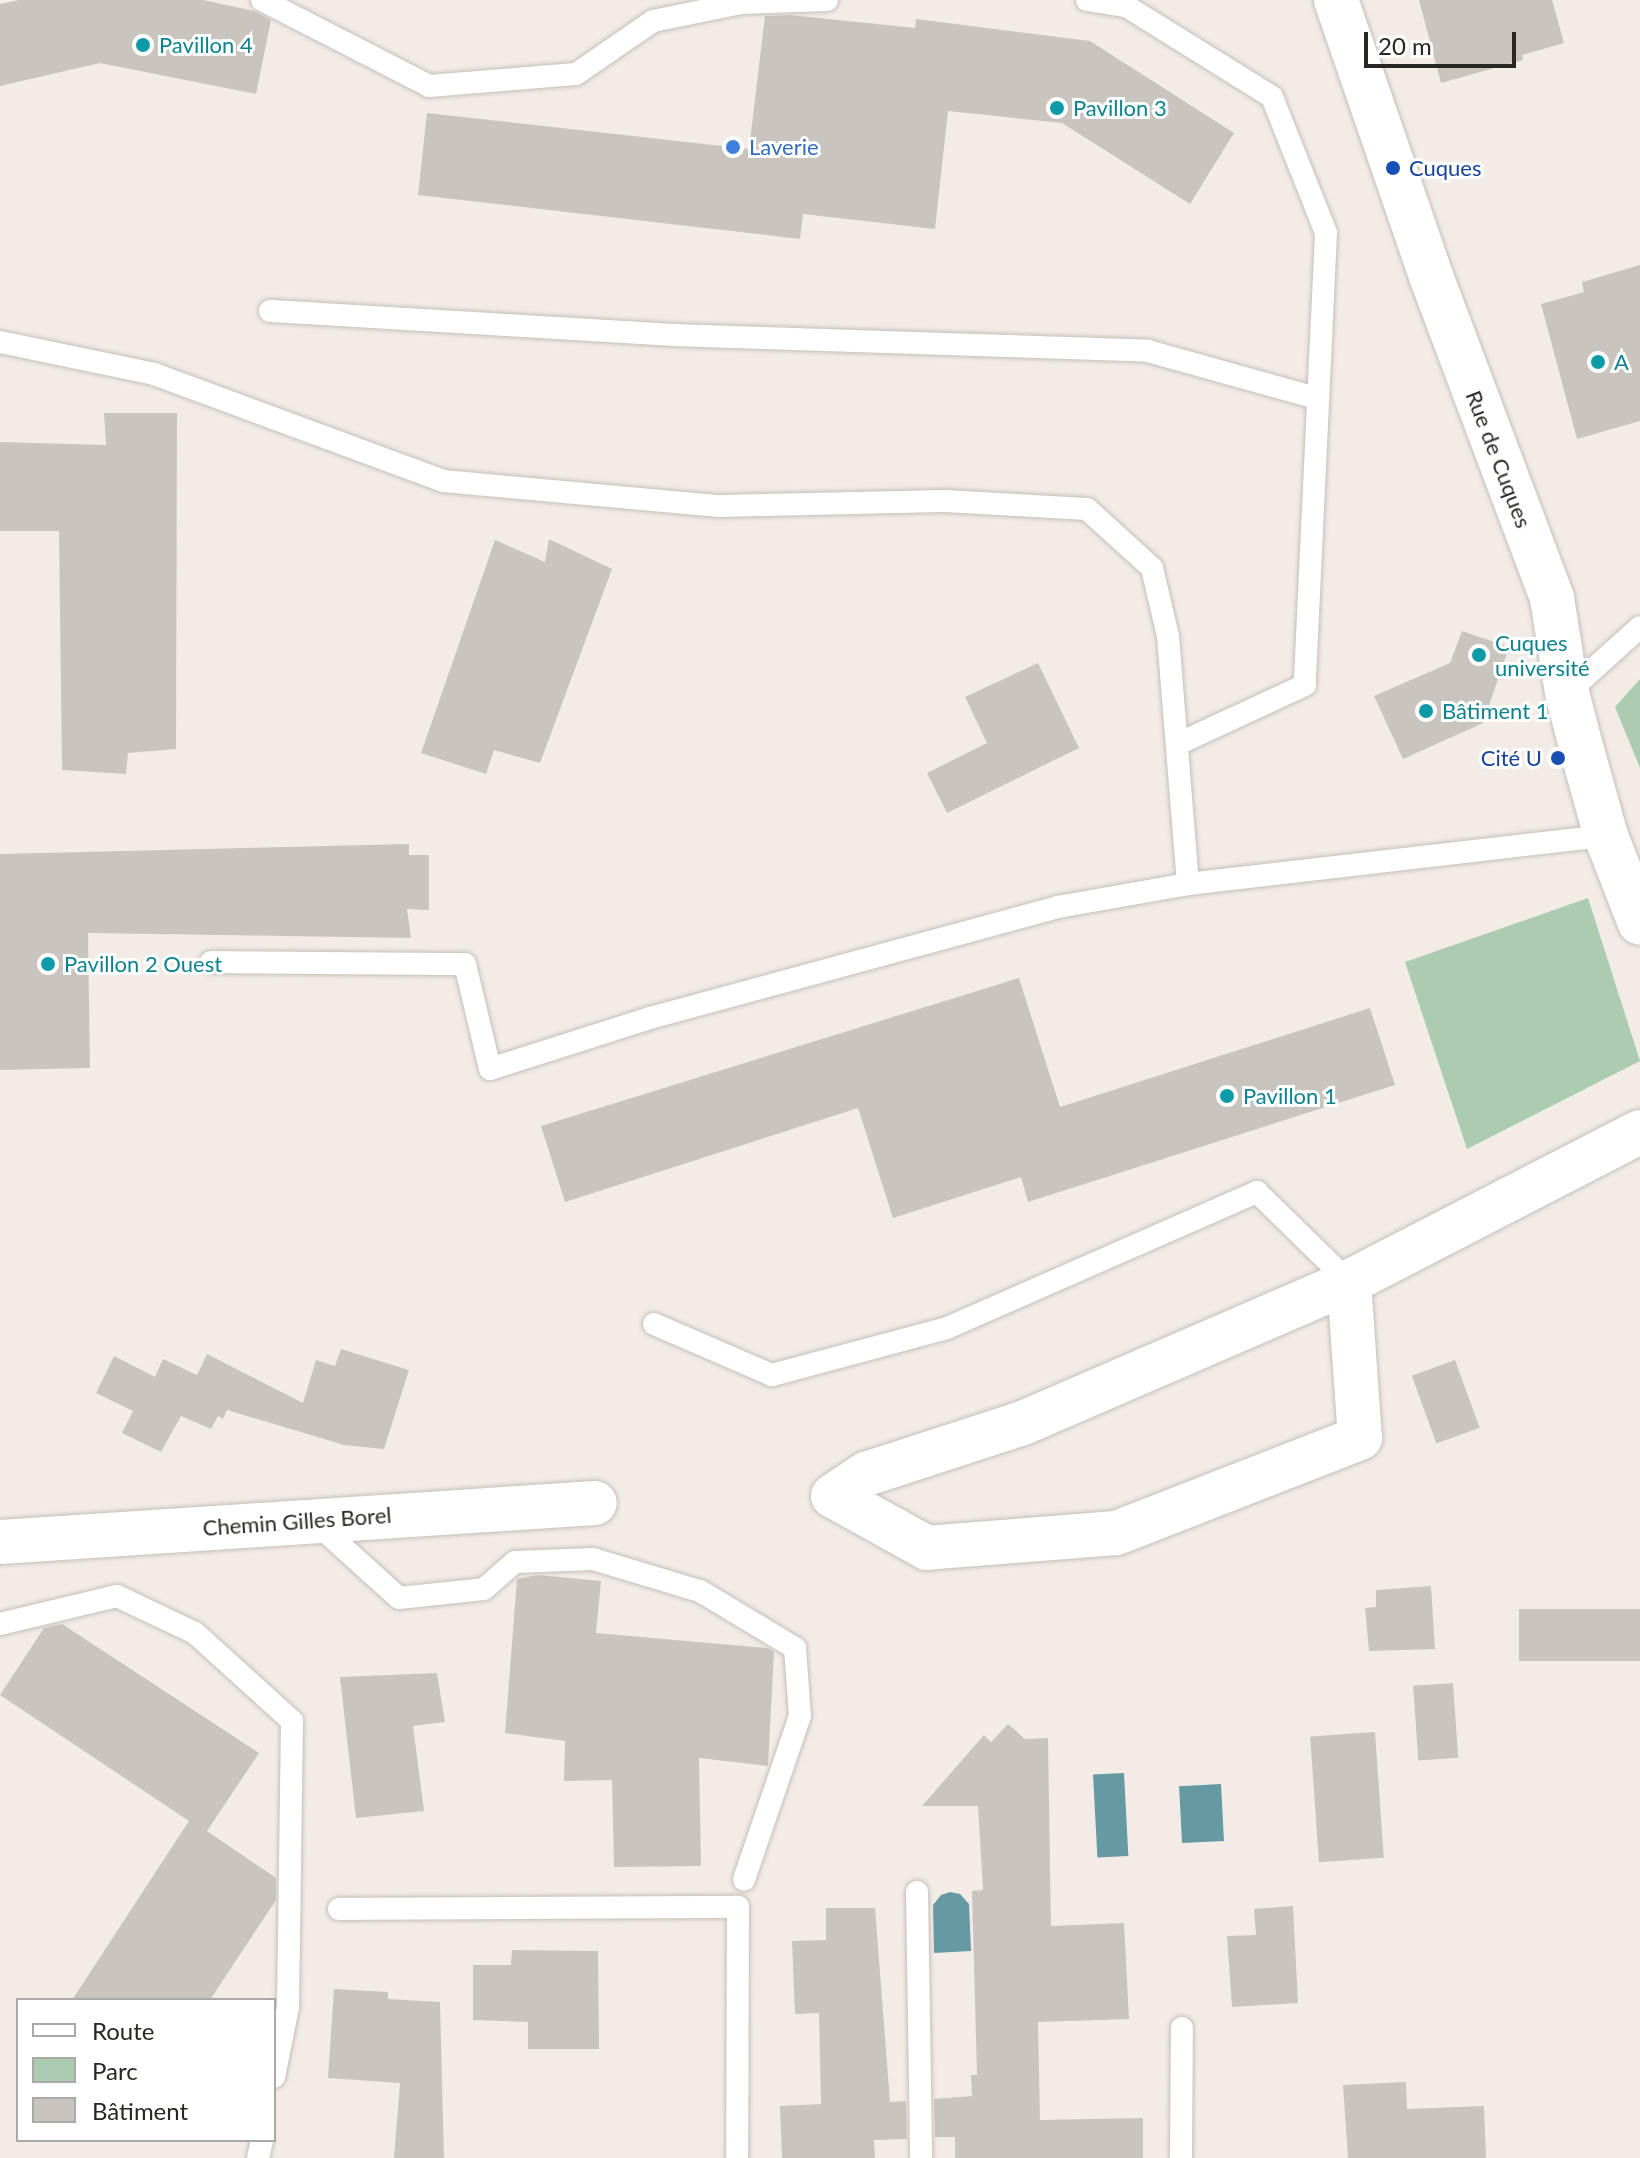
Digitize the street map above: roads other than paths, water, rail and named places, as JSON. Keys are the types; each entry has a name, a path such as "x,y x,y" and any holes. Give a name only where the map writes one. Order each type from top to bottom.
{"street":[{"name":"Rue de Cuques","path":"1336,0 1431,276 1552,598 1567,693 1606,836 1640,923"},
{"path":"1349,1282 1360,1438 1116,1533 927,1548 833,1496 866,1474 1023,1423 1349,1282 1640,1132"},
{"name":"Chemin Gilles Borel","path":"0,1542 595,1503"}],"lane":[{"path":"262,0 429,86 576,74 653,21 741,3 827,0"},
{"path":"1087,0 1126,6 1272,97 1326,233 1305,685 1178,744"},
{"path":"270,311 676,335 1148,351 1316,398"},
{"path":"0,342 154,374 443,481 719,506 945,501 1087,509 1152,568 1168,636 1188,884"},
{"path":"1567,693 1640,627"},
{"path":"211,962 465,964 490,1069 650,1018 1042,911 1188,884 1606,836"},
{"path":"654,1324 772,1375 947,1328 1257,1192 1349,1282"},
{"path":"312,1520 399,1598 484,1589 515,1562 593,1559 700,1591 795,1648 800,1716 744,1880"},
{"path":"0,1624 117,1596 195,1633 292,1721 288,2007 276,2067"},
{"path":"917,1892 921,2158"},
{"path":"339,1909 738,1907 737,2158"},
{"path":"1181,2158 1182,2028"}],"water":[{"path":"1124,1773 1128,1856 1097,1858 1093,1775"},
{"path":"1221,1784 1224,1841 1182,1843 1179,1786"},
{"path":"950,1892 960,1894 969,1904 971,1951 934,1953 933,1905 941,1895"}],"place":[{"name":"Pavillon 4","path":"143,45"},
{"name":"Pavillon 3","path":"1057,108"},
{"name":"Laverie","path":"733,147"},
{"name":"Cuques","path":"1393,168"},
{"name":"A","path":"1598,362"},
{"name":"Cuques université","path":"1479,655"},
{"name":"Bâtiment 1","path":"1426,711"},
{"name":"Cité U","path":"1558,758"},
{"name":"Pavillon 2 Ouest","path":"48,964"},
{"name":"Pavillon 1","path":"1227,1096"}]}
